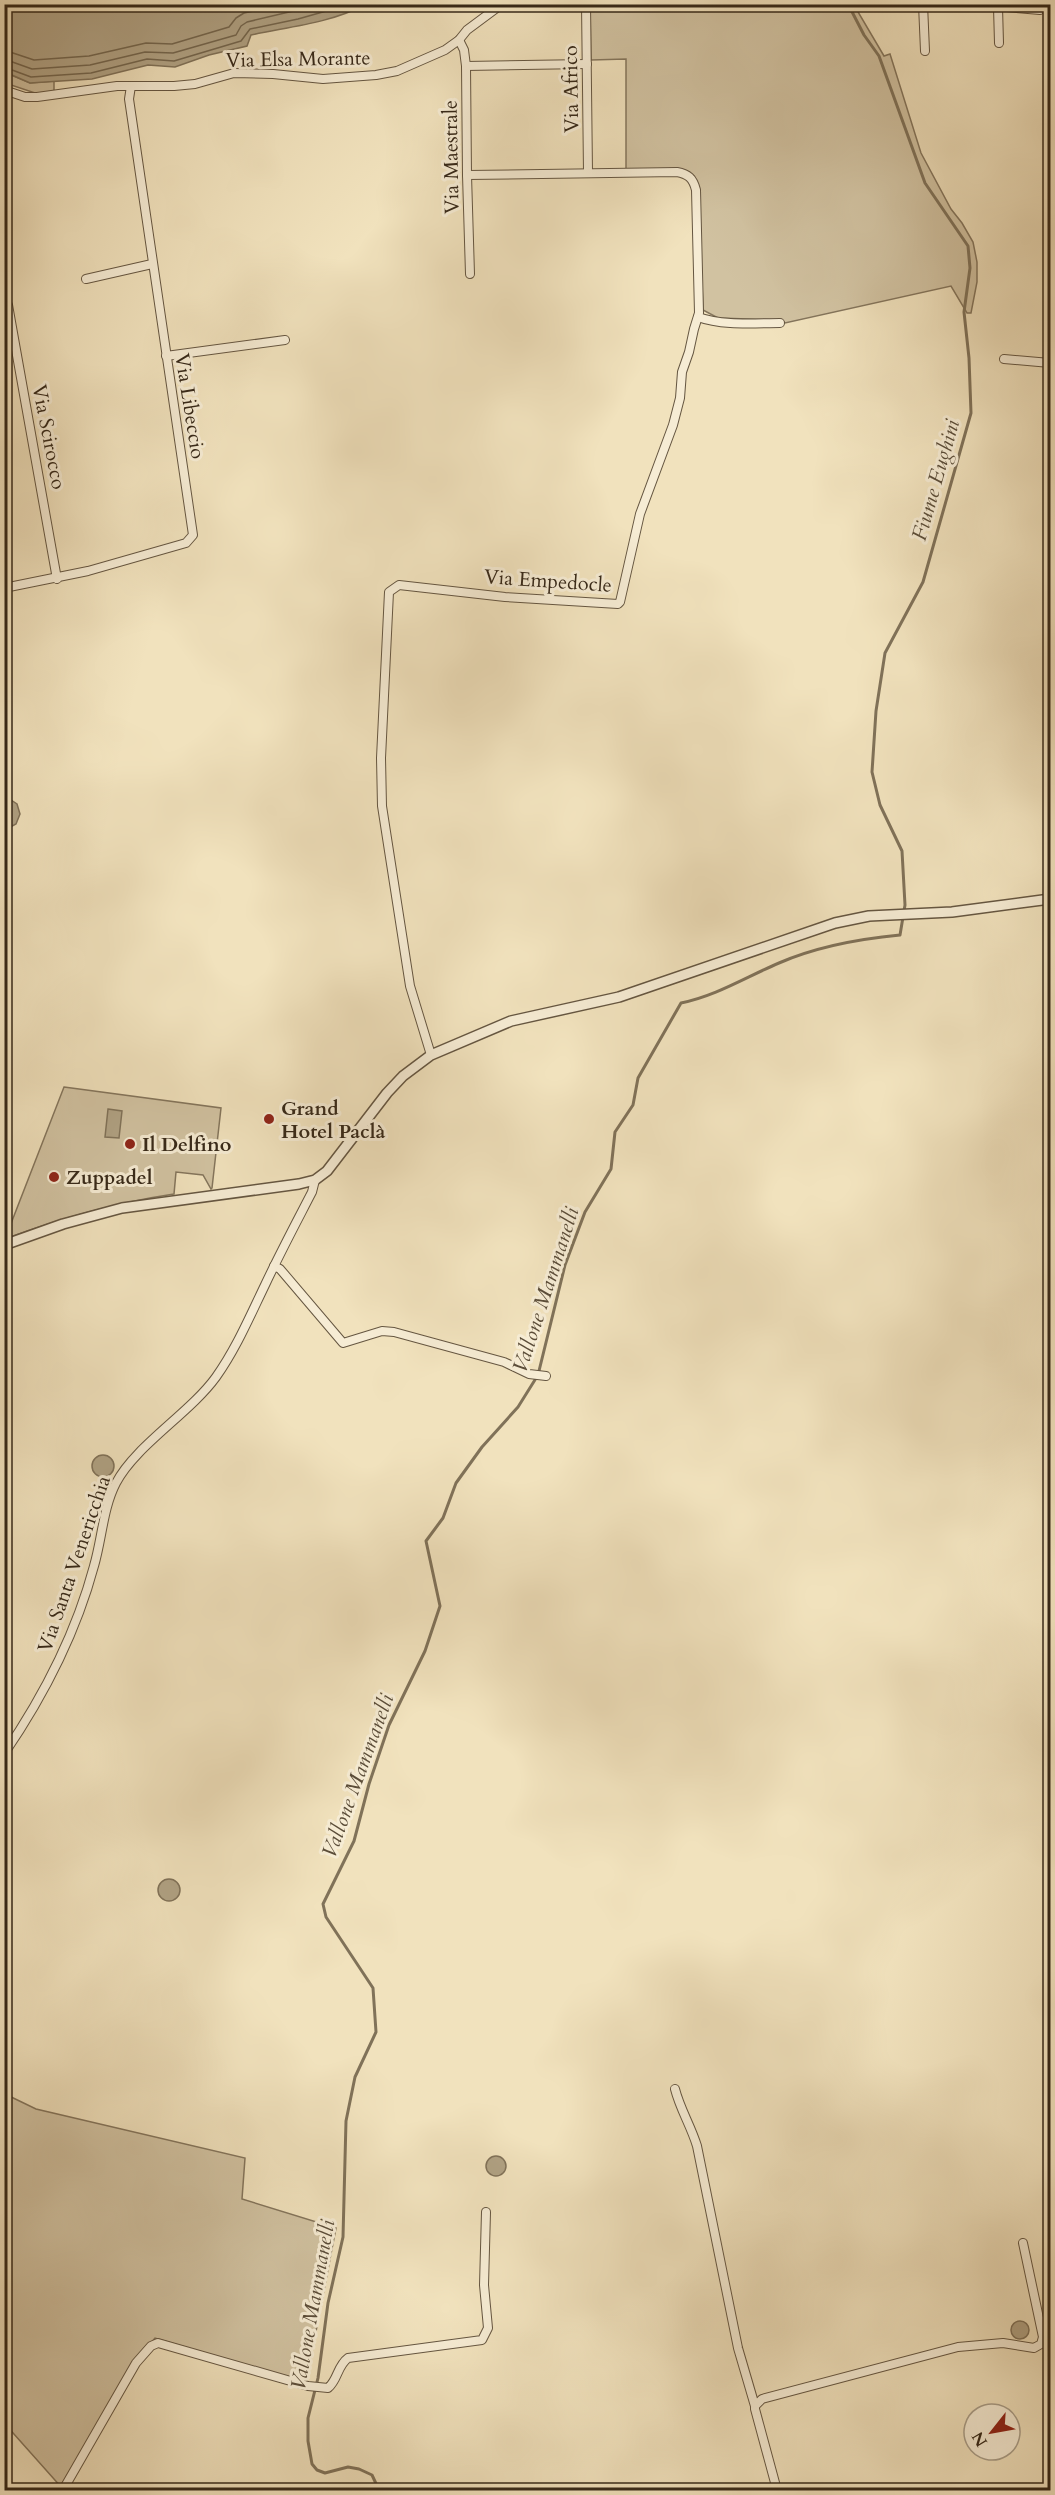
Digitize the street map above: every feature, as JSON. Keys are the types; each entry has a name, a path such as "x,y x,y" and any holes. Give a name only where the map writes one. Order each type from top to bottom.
{"street":[{"name":"Via Elsa Morante","path":"4,90 26,97 37,97 131,86 195,84 234,73 323,79 376,75 397,71 445,50 459,40 466,30 502,4"},
{"name":"Via Africo","path":"586,4 588,172"},
{"path":"923,4 925,51"},
{"path":"972,4 1040,10"},
{"path":"998,7 999,43"},
{"name":"Via Maestrale","path":"459,40 464,50 466,66 471,274"},
{"path":"466,66 587,64"},
{"name":"Via Libeccio","path":"4,588 57,579 186,543 193,535 129,99 131,86"},
{"name":"Via Empedocle","path":"431,1055 410,986 382,806 381,758 389,592 399,585 505,597 618,604 640,514 674,425 680,398 681,372 698,317 700,301 697,202 692,179 687,174 588,172 467,175"},
{"path":"86,279 152,264"},
{"name":"Via Scirocco","path":"4,306 8,305 57,579"},
{"path":"698,317 706,320 780,323"},
{"path":"166,356 285,340"},
{"path":"1004,359 1050,363"},
{"path":"4,1245 63,1224 122,1208 299,1184 315,1179 327,1171 387,1093 403,1076 431,1055 511,1021 619,997 835,922 869,916 952,912 1050,899"},
{"name":"Via Santa Venericchia","path":"4,1754 31,1714 60,1658 76,1619 94,1566 102,1525 116,1481 137,1456 194,1402 215,1378 234,1348 312,1192 315,1179"},
{"path":"274,1266 280,1269 343,1343 382,1331 394,1332 504,1362 529,1374 546,1376"},
{"path":"675,2089 680,2108 692,2129 697,2146 738,2348 777,2490"},
{"path":"63,2490 136,2363 151,2346 158,2343 308,2386 327,2388 333,2384 342,2362 348,2358 482,2340 488,2328 484,2285 486,2212"},
{"path":"755,2406 762,2399 958,2348 1003,2343 1034,2348 1041,2344 1043,2337 1023,2243"}],"shaded area":[{"path":"590,5 854,5 884,56 890,54 921,153 951,209 973,242 977,262 977,282 971,313 967,313 951,286 785,323 782,320 718,318 703,310 698,184 694,176 687,171 626,169 626,59 591,60"},
{"path":"4,72 30,83 54,81 54,92 35,93 5,83"},
{"name":"Il Delfino","path":"64,1087 221,1108 212,1188 203,1175 176,1172 174,1194 88,1212 5,1239"},
{"path":"5,2094 36,2109 245,2158 242,2199 336,2228 306,2383 155,2338 133,2364 62,2488 5,2424"}],"water":[{"path":"4,5 364,5 324,20 251,35 247,46 209,55 175,67 148,65 92,79 30,83 5,72"},
{"path":"5,796 17,804 20,814 16,824 5,830"},
{"path":"108,1109 122,1111 119,1138 105,1137"},
{"path":"103,1455 111,1458 114,1466 111,1474 103,1477 95,1474 92,1466 95,1458"},
{"path":"169,1879 177,1882 180,1890 177,1898 169,1901 161,1898 158,1890 161,1882"},
{"path":"496,2156 503,2159 506,2166 503,2173 496,2176 489,2173 486,2166 489,2159"},
{"path":"1016,2321 1024,2321 1029,2326 1027,2337 1016,2339 1011,2334 1011,2326"}],"waterway":[{"name":"Vallone Mammanelli","path":"379,2490 372,2475 359,2469 348,2467 325,2473 317,2470 312,2464 308,2441 308,2418 318,2378 328,2303 343,2237 346,2121 355,2077 376,2032 373,1988 326,1917 323,1904 354,1841 369,1784 389,1725 425,1651 440,1606 426,1541 443,1518 456,1483 482,1447 518,1407 538,1375 565,1265 585,1212 611,1169 615,1132 633,1105 638,1078 681,1003 719,991 808,952 854,941 900,935 905,905 902,851 880,805 872,772 876,711 885,653 923,582 971,413 969,358 964,312 970,268 968,246 925,183 879,56 864,35 848,4"}],"place":[{"name":"Grand Hotel Paclà","path":"269,1119"},
{"name":"Il Delfino","path":"130,1144"},
{"name":"Zuppadel","path":"54,1177"}],"water label":[{"name":"Fiume Eughini","path":"936,480"}]}
